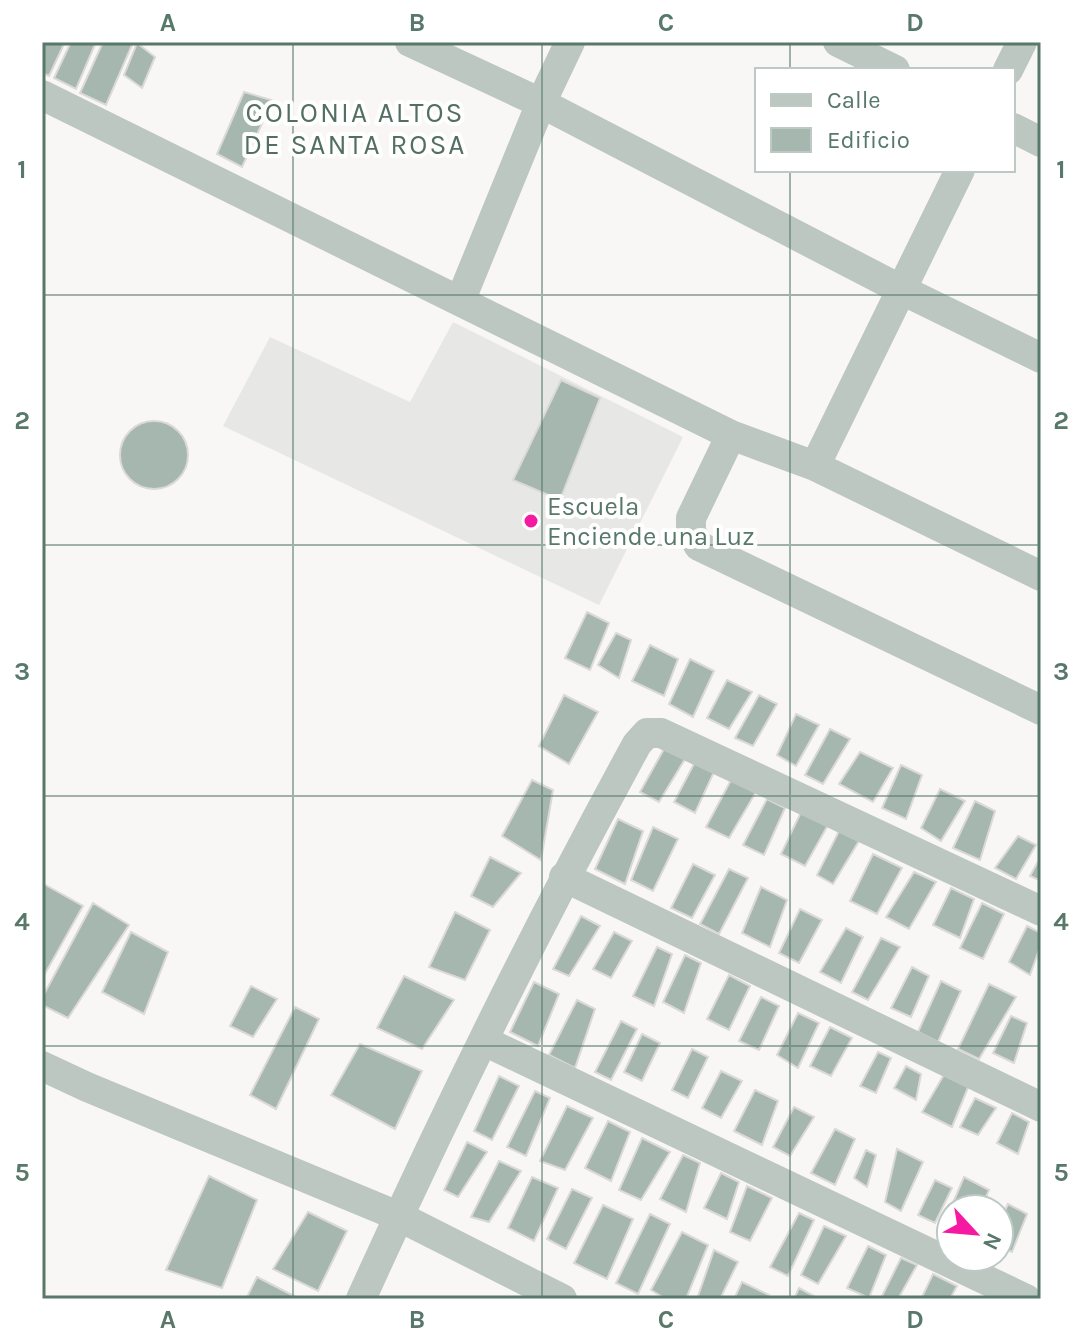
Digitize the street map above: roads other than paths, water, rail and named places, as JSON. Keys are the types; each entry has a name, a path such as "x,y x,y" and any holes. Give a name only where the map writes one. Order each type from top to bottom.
{"street":[{"path":"410,42 541,103 902,290 1041,358"},
{"path":"461,299 541,103 570,42"},
{"path":"838,42 891,68"},
{"path":"1009,68 1022,42"},
{"path":"42,95 461,299 731,435 815,466 1041,576"},
{"path":"1015,129 1041,142"},
{"path":"815,466 959,172"},
{"path":"731,435 691,518 691,532 699,546 1041,710"},
{"path":"361,1299 398,1216 564,877 637,744 647,733 661,733 1041,911"},
{"path":"564,877 1041,1107"},
{"path":"484,1041 1026,1299"},
{"path":"42,1066 398,1216 562,1299"}],"place":[{"name":"Escuela Enciende una Luz","path":"531,521"}],"district":[{"name":"COLONIA ALTOS DE SANTA ROSA","path":"355,128"}]}
